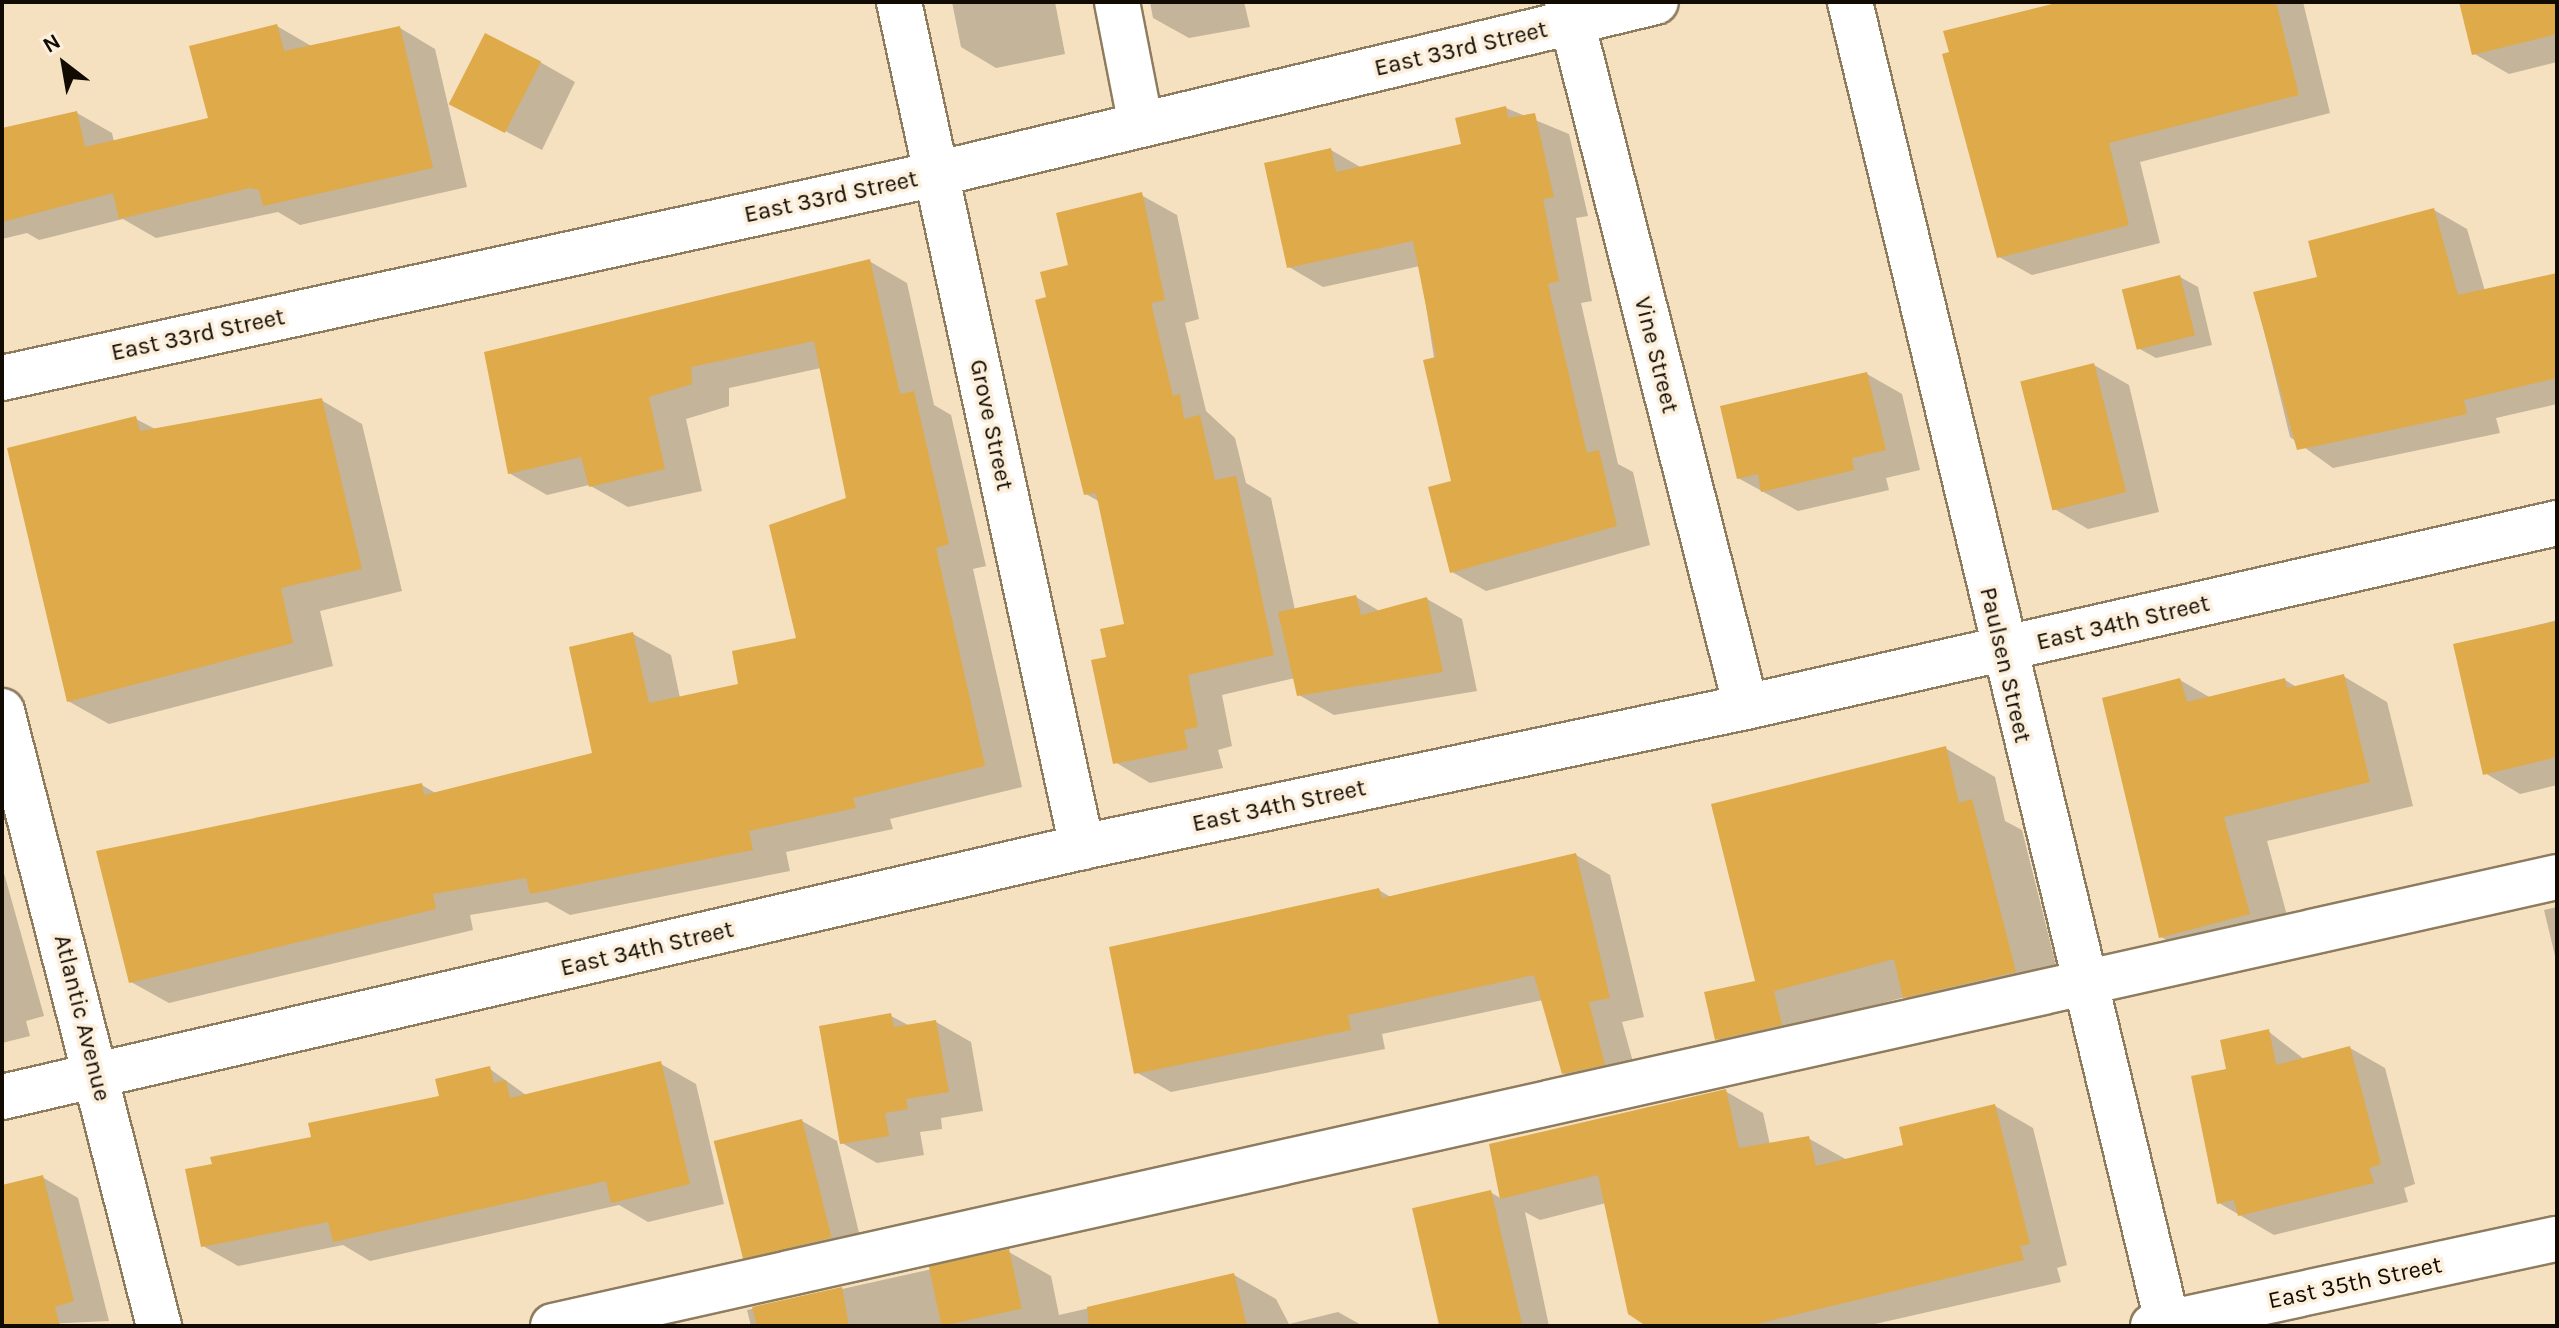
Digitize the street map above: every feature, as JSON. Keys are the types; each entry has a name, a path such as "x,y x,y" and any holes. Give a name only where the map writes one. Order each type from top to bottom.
{"street":[{"name":"Grove Street","path":"899,2 1082,847"},
{"path":"1117,2 1141,125"},
{"name":"East 33rd Street","path":"2,378 936,174 1141,125 1569,12 1656,2"},
{"name":"Paulsen Street","path":"1850,2 2001,651 2163,1325"},
{"name":"Vine Street","path":"1569,12 1746,707"},
{"name":"East 34th Street","path":"2,1097 1082,847 2001,651 2557,523"},
{"name":"Atlantic Avenue","path":"2,711 159,1326"},
{"path":"553,1326 2083,986 2557,877"},
{"name":"East 35th Street","path":"2163,1325 2557,1239"}],"building":[{"path":"2060,2 2276,2 2299,95 2109,143 2129,225 1997,258 1942,54 1949,52 1943,31"},
{"path":"2459,2 2557,2 2557,34 2472,55"},
{"path":"277,24 284,51 400,26 433,168 263,206 259,190 250,188 119,219 113,193 2,222 2,128 77,111 85,147 208,118 189,46"},
{"path":"485,33 541,62 505,133 449,104"},
{"path":"1506,106 1508,118 1535,113 1554,197 1543,199 1559,281 1548,284 1587,453 1599,450 1617,526 1450,573 1428,487 1451,481 1423,360 1436,357 1413,241 1287,268 1264,163 1331,148 1336,172 1461,144 1455,118"},
{"path":"1142,192 1165,300 1151,303 1173,396 1180,394 1184,419 1200,415 1215,480 1236,476 1274,655 1188,675 1198,727 1184,730 1188,749 1113,764 1091,660 1106,657 1100,629 1124,624 1096,493 1084,495 1035,300 1046,297 1040,272 1068,265 1056,213"},
{"path":"2434,208 2458,295 2557,273 2557,378 2464,400 2467,414 2297,450 2253,292 2317,277 2308,241"},
{"path":"870,259 900,394 914,391 935,482 949,544 936,548 985,766 853,798 856,808 749,831 753,850 530,894 526,878 433,894 436,909 129,983 96,851 422,783 424,795 592,753 569,647 633,632 649,703 738,684 732,651 796,638 769,525 846,498 814,341 691,367 692,384 649,397 665,469 589,487 581,457 508,474 484,352"},
{"path":"2180,275 2195,335 2137,350 2122,290"},
{"path":"2094,363 2126,492 2052,510 2020,381"},
{"path":"1867,372 1886,450 1852,458 1854,470 1761,492 1758,474 1737,479 1720,406"},
{"path":"322,398 362,569 281,588 293,643 67,702 7,448 136,416 140,431"},
{"path":"1356,595 1361,615 1427,597 1443,672 1297,696 1278,612"},
{"path":"2557,621 2557,757 2483,775 2453,644"},
{"path":"2344,674 2370,782 2224,817 2250,914 2159,938 2102,698 2180,678 2187,702 2285,678 2287,688"},
{"path":"1946,746 1959,803 1972,799 2016,972 1903,998 1894,959 1774,991 1782,1025 1715,1040 1704,992 1755,981 1711,804"},
{"path":"1576,853 1610,998 1589,1002 1605,1065 1562,1074 1534,975 1348,1015 1351,1030 1134,1074 1109,947 1379,888 1382,898"},
{"path":"891,1013 894,1027 936,1020 949,1092 906,1099 908,1109 885,1113 889,1136 840,1144 819,1026"},
{"path":"2269,1029 2276,1065 2350,1046 2381,1164 2369,1168 2374,1183 2238,1216 2234,1200 2217,1204 2191,1076 2226,1069 2220,1040"},
{"path":"661,1061 690,1184 611,1203 606,1181 333,1242 328,1222 201,1247 185,1169 212,1164 210,1157 311,1137 308,1123 439,1096 435,1079 490,1066 494,1083 506,1080 510,1098"},
{"path":"1726,1089 1739,1148 1809,1136 1816,1166 1903,1145 1899,1127 1995,1104 2030,1244 2020,1246 2024,1260 1748,1326 1646,1326 1628,1314 1598,1175 1500,1199 1489,1144"},
{"path":"802,1119 832,1237 743,1259 714,1141"},
{"path":"43,1175 74,1301 55,1307 60,1326 2,1326 2,1185"},
{"path":"1491,1190 1522,1325 1439,1326 1412,1208"},
{"path":"1009,1249 1022,1309 941,1326 929,1266"},
{"path":"1234,1273 1247,1326 1089,1326 1087,1307"},
{"path":"842,1287 849,1326 757,1326 752,1307"}]}
